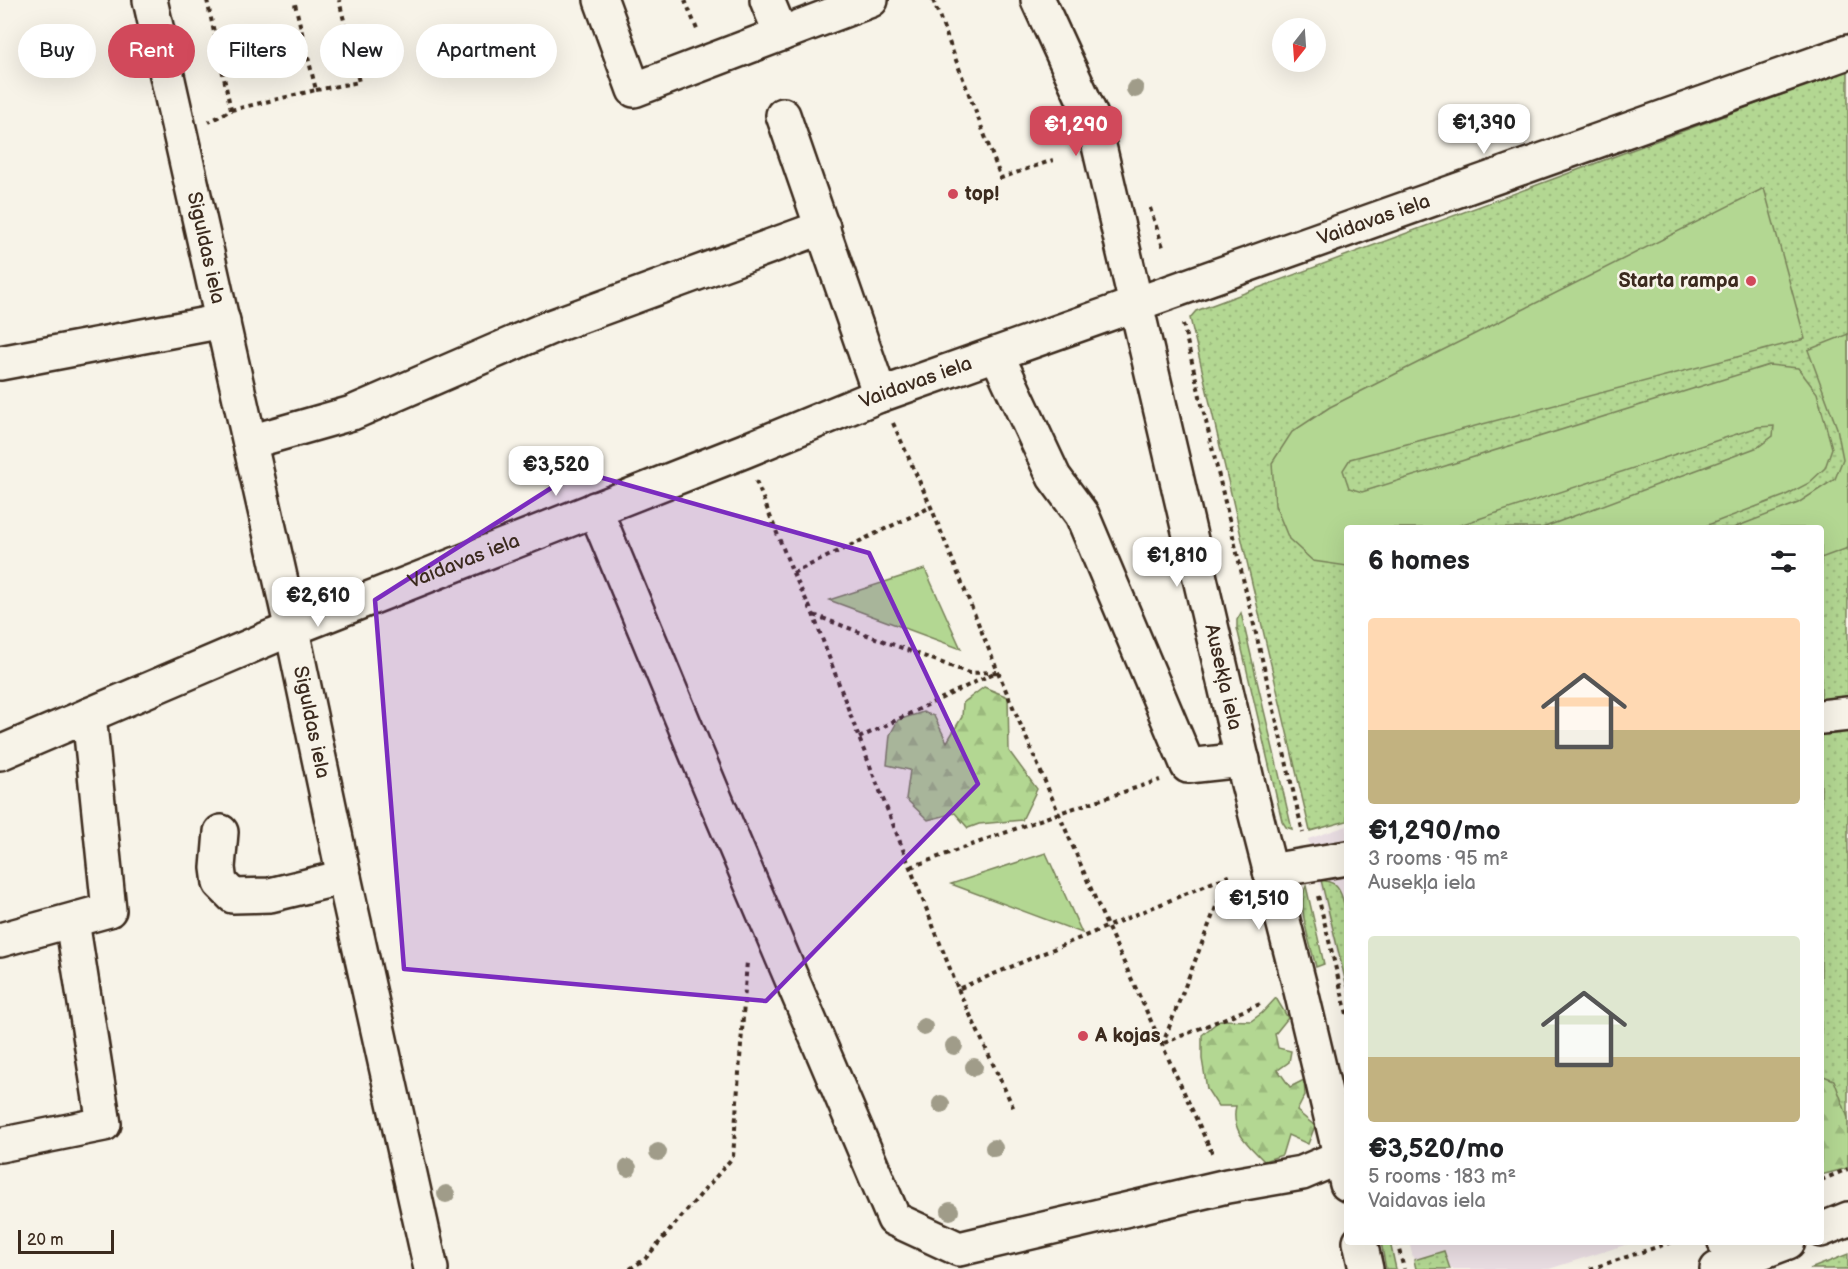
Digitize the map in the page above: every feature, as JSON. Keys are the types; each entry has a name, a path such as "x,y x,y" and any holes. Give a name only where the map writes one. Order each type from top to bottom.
{"street":[{"name":"Siguldas iela","path":"150,0 292,630 431,1269"},
{"path":"601,0 634,90 871,0"},
{"path":"767,0 781,34"},
{"name":"Ausekļa iela","path":"1038,0 1093,120 1243,760 1344,1161"},
{"name":"Vaidavas iela","path":"0,753 274,636 880,395 1848,52"},
{"path":"783,115 880,395"},
{"path":"250,442 352,413 553,326 823,227"},
{"path":"0,363 223,321"},
{"path":"997,355 1054,477 1082,515 1188,766 1243,760"},
{"path":"595,509 894,1219 959,1248 1227,1186 1344,1165"},
{"path":"1824,717 1848,714"},
{"path":"0,940 109,910 89,715"},
{"path":"221,831 218,868 220,883 233,896 270,895 344,877"},
{"path":"1270,871 1344,859"},
{"path":"0,1145 104,1125 72,921"},
{"path":"1824,1229 1848,1219"},
{"path":"1361,1245 1366,1269"},
{"path":"1725,1258 1776,1245"}],"path":[{"path":"207,0 231,110"},
{"path":"294,0 316,90"},
{"path":"204,124 231,110 359,82 339,0"},
{"path":"933,0 1001,178 1053,160"},
{"path":"1183,324 1303,833"},
{"path":"880,395 931,507 998,672 1107,926 1163,1043 1227,1186"},
{"path":"744,451 793,573 813,614 859,738 958,989 1014,1109"},
{"path":"793,573 931,507"},
{"path":"813,614 969,673 998,672"},
{"path":"859,738 998,672"},
{"path":"911,867 1059,813 1161,780"},
{"path":"958,989 1228,876 1163,1043"},
{"path":"1316,888 1344,1002"},
{"path":"630,1269 645,1259 733,1157 747,956"},
{"path":"1163,1043 1260,1004"},
{"path":"1824,1179 1848,1169"},
{"path":"1398,1245 1404,1269"},
{"path":"1590,1269 1663,1245"}],"highlighted area":[{"path":"578,471 869,553 978,784 766,1001 404,969 375,600"}],"shaded area":[{"path":"1344,827 1344,981 1308,839"},
{"path":"1410,1245 1625,1245 1549,1269 1416,1269"}],"green space":[{"path":"1848,70 1848,1161 1824,1171 1824,525 1344,525 1344,822 1310,831 1190,318 1196,311"},
{"path":"1764,188 1805,339 1350,459 1343,470 1349,488 1362,492 1769,365 1798,368 1817,393 1832,448 1825,468 1809,483 1784,496 1708,525 1550,525 1758,447 1773,436 1774,426 1758,427 1460,525 1344,525 1344,566 1313,561 1289,539 1275,505 1272,463 1292,432 1330,407"},
{"path":"1848,334 1848,548 1824,557 1824,525 1741,525 1798,503 1835,479 1843,459 1837,428 1808,350"},
{"path":"925,569 961,649 829,600"},
{"path":"1241,613 1292,829 1286,827 1282,821 1237,628 1237,620"},
{"path":"984,687 1008,697 1009,751 1037,789 1022,820 979,824 968,828 955,813 928,820 906,799 910,770 887,765 890,735 898,720 923,712 934,716 947,742 962,717 963,703"},
{"path":"1046,853 1082,933 951,884"},
{"path":"1321,880 1335,885 1344,904 1344,975"},
{"path":"1306,886 1324,964 1316,967 1303,915 1303,895"},
{"path":"1276,998 1288,1018 1275,1034 1278,1048 1291,1051 1289,1062 1278,1070 1290,1087 1304,1080 1305,1095 1297,1111 1315,1126 1308,1144 1288,1135 1282,1155 1264,1161 1238,1130 1236,1106 1218,1106 1207,1089 1202,1059 1202,1035 1220,1020 1251,1021"},
{"path":"1824,1076 1834,1080 1848,1118 1848,1168 1824,1174"},
{"path":"1382,1245 1391,1245 1396,1269 1386,1269"},
{"path":"1444,1251 1450,1269 1416,1269 1414,1260"},
{"path":"1848,1254 1848,1269 1810,1269"}],"place":[{"name":"top!","path":"953,194"},
{"name":"Starta rampa","path":"1751,281"},
{"name":"A kojas","path":"1083,1036"}]}
